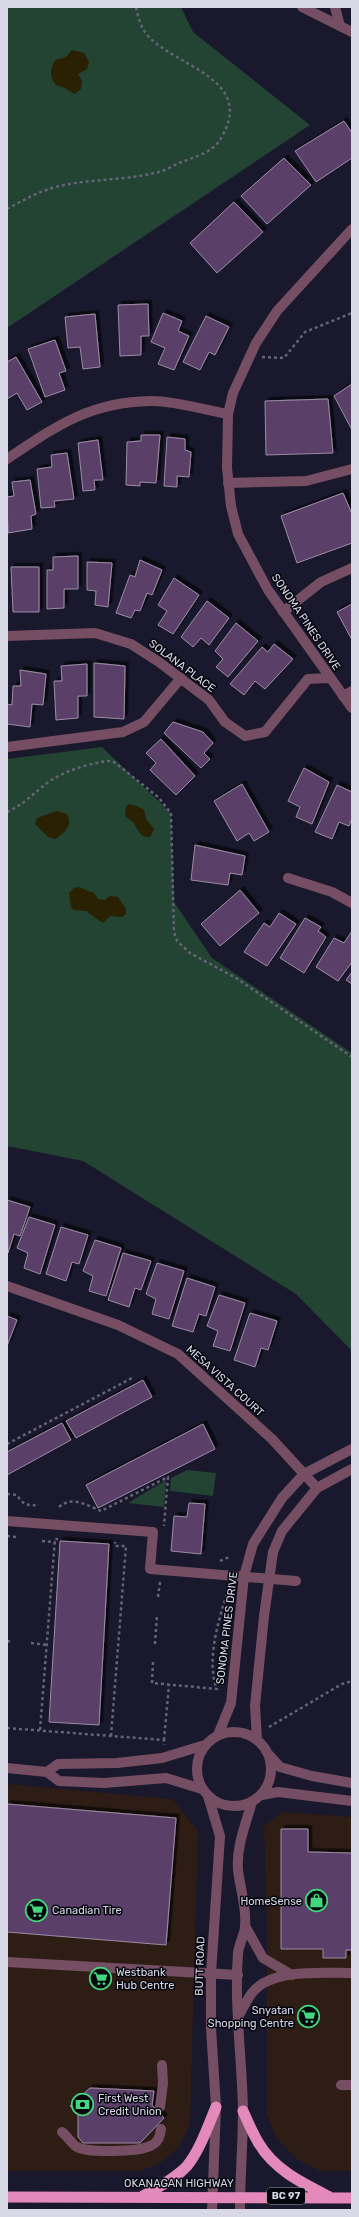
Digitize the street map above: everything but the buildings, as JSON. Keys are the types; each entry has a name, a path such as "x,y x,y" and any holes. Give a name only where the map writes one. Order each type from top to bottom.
{"highway":[{"path":"141,2197 169,2182 187,2165 202,2140 216,2107"},
{"path":"243,2111 258,2144 280,2168 300,2182 332,2198"},
{"name":"OKANAGAN HIGHWAY","path":"7,2197 240,2196 352,2198"}],"street":[{"path":"302,7 352,32"},
{"path":"336,7 340,26"},
{"name":"SONOMA PINES DRIVE","path":"352,229 277,311 250,357 233,393 228,414 228,483 231,506 238,534 268,590 329,678 348,694 352,708"},
{"path":"7,459 61,424 101,406 150,401 228,414"},
{"path":"228,483 306,481 352,469"},
{"path":"283,612 321,582 352,568"},
{"name":"SOLANA PLACE","path":"7,636 94,633 131,644 181,678 209,700 225,722 245,736 265,732 308,680 329,678"},
{"path":"7,747 123,732 144,722 181,678"},
{"path":"288,878 332,892 352,903"},
{"name":"MESA VISTA COURT","path":"7,1286 118,1325 178,1354 272,1440 317,1488"},
{"name":"SONOMA PINES DRIVE","path":"218,1735 231,1703 244,1576 253,1544 282,1498 304,1474 352,1449"},
{"path":"257,1740 255,1706 268,1578 273,1552 282,1531 317,1488 352,1469"},
{"path":"7,1521 153,1532 150,1569 296,1581"},
{"path":"47,1772 58,1764 117,1763 162,1758 205,1745 218,1735 238,1732 257,1740 280,1767 312,1776 352,1783"},
{"path":"205,1745 199,1756 196,1767 198,1778 205,1793"},
{"path":"7,1768 47,1772 60,1781 104,1783 166,1778 205,1793 218,1803 229,1806 241,1806 252,1802 262,1794 268,1786 271,1776 269,1755"},
{"path":"262,1794 278,1792 352,1801"},
{"name":"BUTT ROAD","path":"205,1793 220,1836 211,1974 211,2028 216,2107 212,2210"},
{"path":"240,2210 243,2111 238,2017 238,1952 245,1926 244,1900 238,1868 241,1837 252,1802"},
{"path":"245,1926 263,1958 292,1975"},
{"path":"7,1962 238,1975"},
{"path":"238,2017 252,1992 262,1985 277,1978 292,1975 352,1974"},
{"path":"160,2107 163,2083 162,2065"},
{"path":"341,2085 352,2085"},
{"path":"62,2132 76,2146 85,2150 141,2150 152,2146 160,2138 161,2130"}],"path":[{"path":"7,209 43,191 60,186 162,171 207,152 221,138 230,111 229,101 225,92 193,66 148,36 142,27 136,7"},
{"path":"250,357 284,358 305,332 352,313"},
{"path":"7,812 22,804 58,776 92,764 108,761 114,762 158,797 171,813 174,902"},
{"path":"174,902 175,863 173,826 174,932 177,941 203,961 236,978 352,1058"},
{"path":"7,1444 134,1377"},
{"path":"7,1494 17,1495 21,1502 29,1506 39,1505"},
{"path":"7,1536 16,1537"},
{"path":"40,1730 55,1539 63,1539"},
{"path":"42,1541 55,1542"},
{"path":"108,1542 115,1542 115,1546 126,1546 111,1736"},
{"path":"158,1597 160,1579"},
{"path":"153,1662 152,1683 216,1689 212,1678 217,1623 227,1594"},
{"path":"155,1644 157,1615"},
{"path":"7,1641 12,1642"},
{"path":"31,1643 47,1645"},
{"path":"267,1728 342,1684 352,1680"},
{"path":"164,1746 169,1685"},
{"path":"7,1728 164,1740"}],"shaded area":[{"name":"Westbank Hub Centre","path":"7,1784 172,1799 198,1831 190,2124 179,2147 159,2164 140,2171 7,2171"},
{"name":"Snyatan Shopping Centre","path":"283,1812 352,1817 352,2171 321,2171 295,2158 276,2137 267,2115 267,1918 264,1826"}],"green space":[{"path":"7,7 181,7 193,32 310,125 7,328"},
{"path":"102,747 171,813 174,902 212,958 352,1053 352,1351 296,1294 83,1161 7,1146 7,759"},
{"path":"187,1470 216,1473 213,1496 170,1491 171,1478"},
{"path":"166,1480 164,1507 128,1503"}],"sand":[{"path":"72,50 84,53 89,62 87,69 78,74 82,81 81,89 74,94 65,88 56,85 51,76 52,67 55,60 66,57"},
{"path":"129,804 144,810 146,819 154,829 150,837 142,835 125,815 126,807"},
{"path":"57,811 67,814 69,822 65,831 55,839 48,837 35,824 37,818"},
{"path":"78,887 94,893 98,899 105,900 110,896 118,897 126,909 126,914 122,917 110,916 103,923 86,911 74,910 71,907 69,893 74,888"}],"place":[{"name":"HomeSense","path":"317,1901"},
{"name":"Canadian Tire","path":"36,1910"},
{"name":"Westbank Hub Centre","path":"101,1978"},
{"name":"Snyatan Shopping Centre","path":"309,2016"},
{"name":"First West Credit Union","path":"82,2104"}]}
